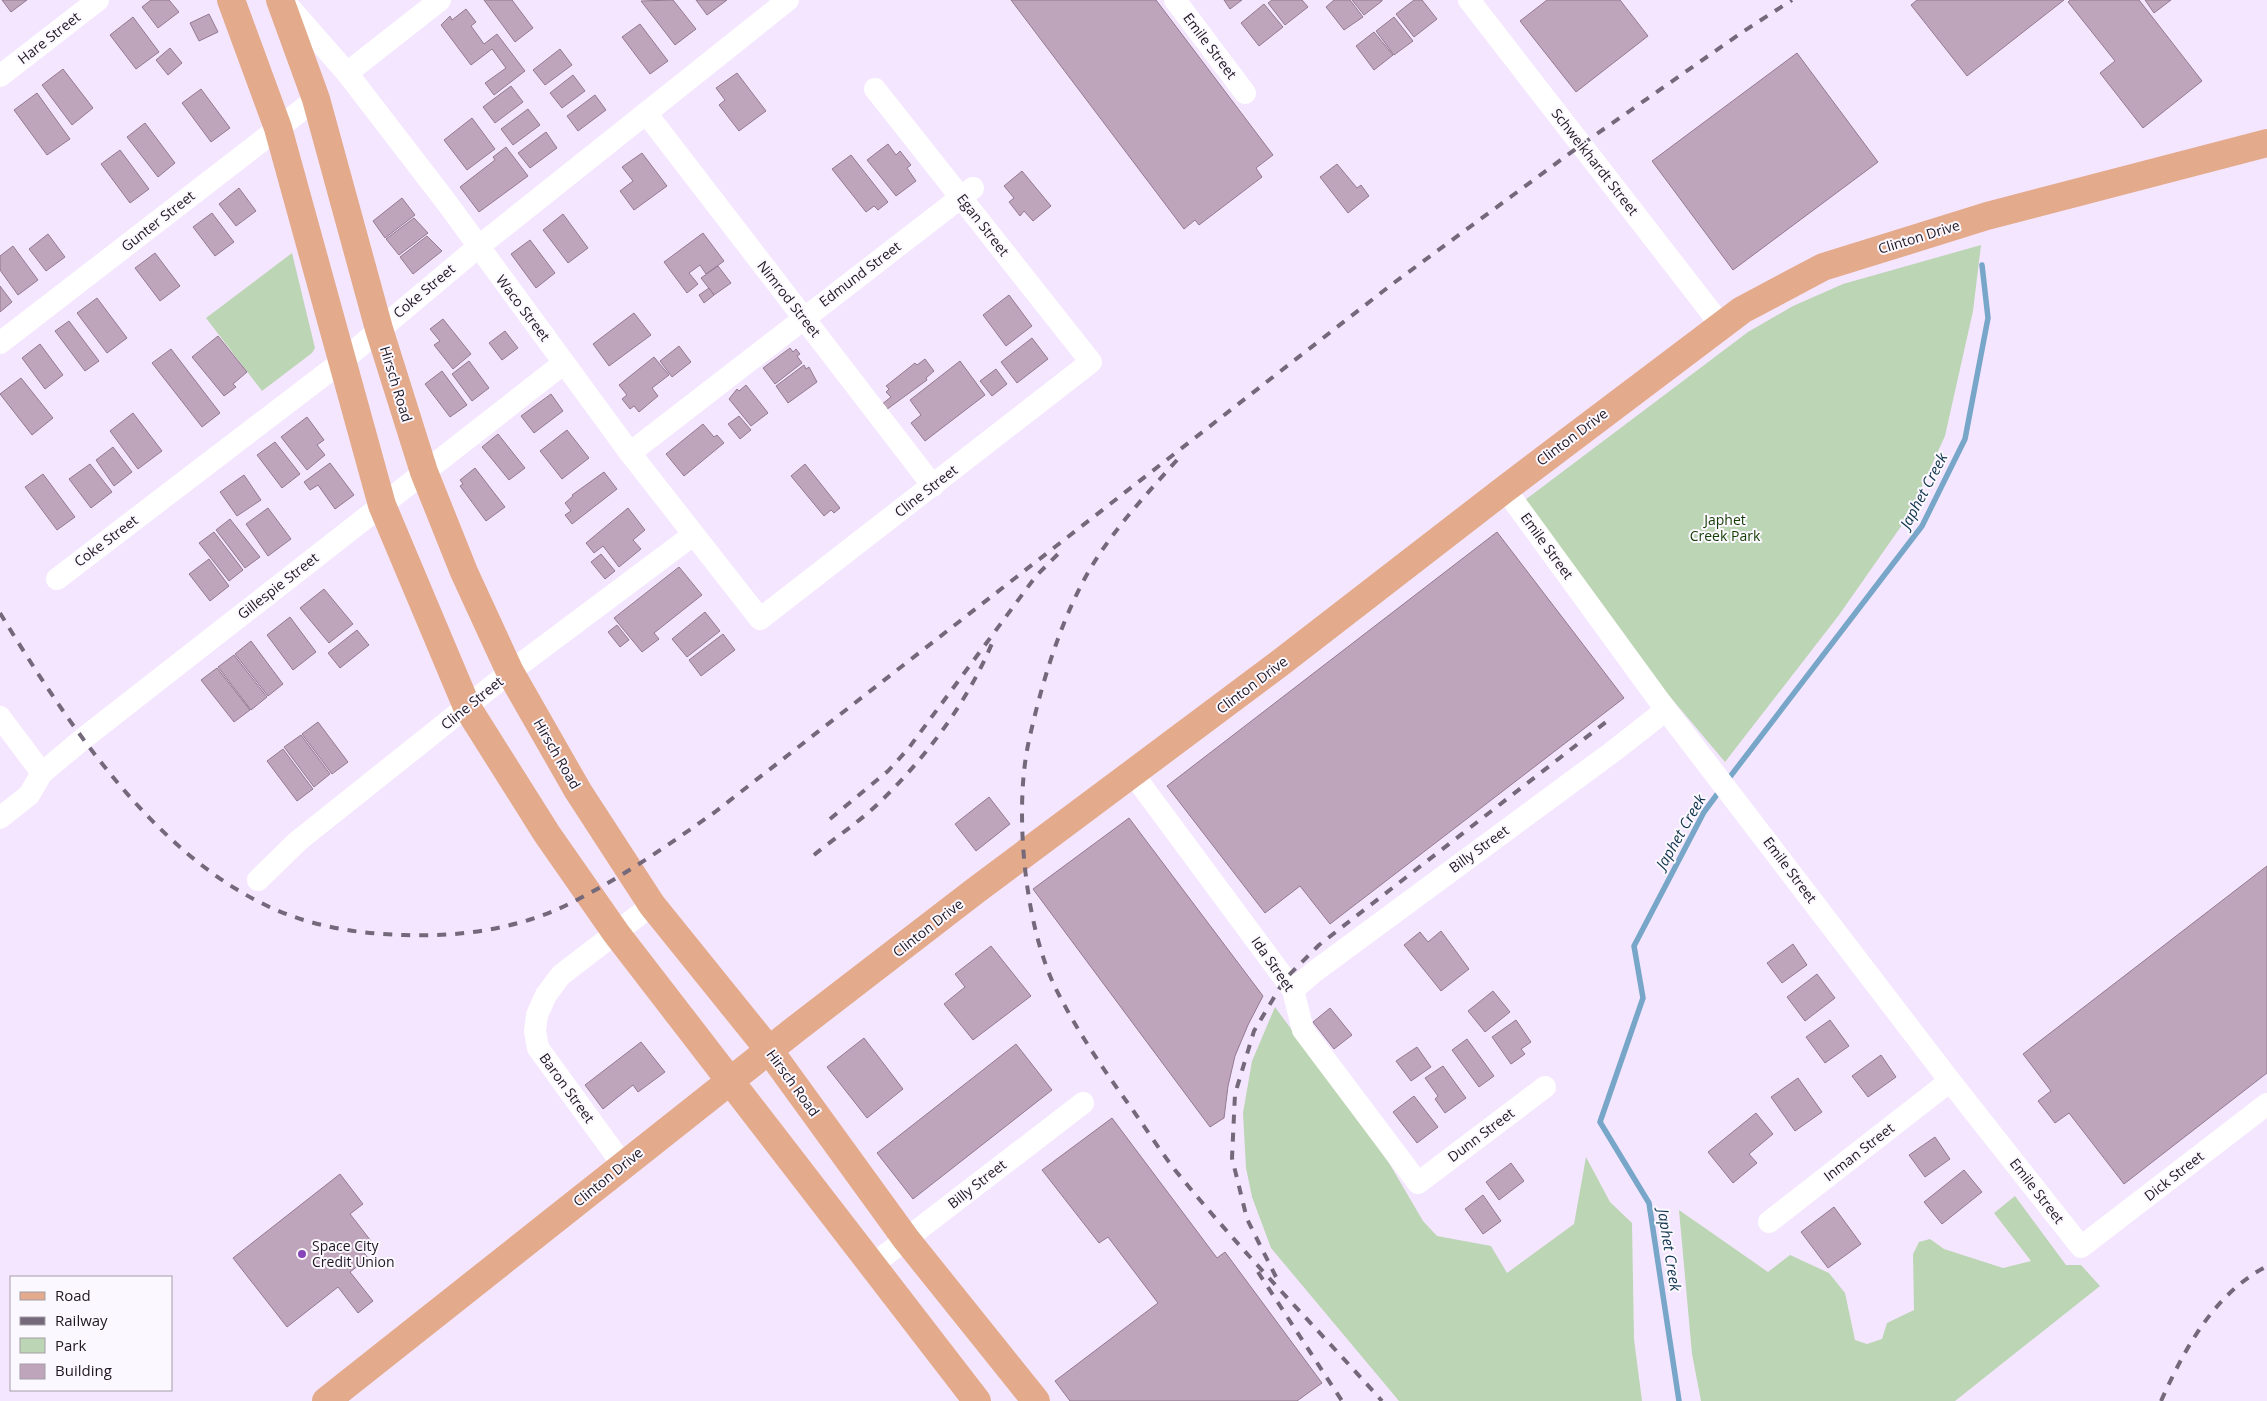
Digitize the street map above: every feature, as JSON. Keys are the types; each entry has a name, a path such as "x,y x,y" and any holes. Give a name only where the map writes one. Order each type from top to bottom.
{"main road":[{"path":"231,0 278,128 382,505 467,707 547,834 616,933 977,1401"},
{"name":"Hirsch Road","path":"282,0 316,99 379,329 424,472 467,581 510,672 578,791 652,905 769,1050 906,1239 1036,1401"},
{"name":"Clinton Drive","path":"326,1401 730,1080 1721,324 1771,293 1823,267 1987,216 2267,143"}],"street":[{"name":"Hare Street","path":"0,76 98,0"},
{"name":"Waco Street","path":"282,0 347,73 630,452 760,619"},
{"path":"347,73 440,0"},
{"name":"Coke Street","path":"57,579 341,362 478,247 788,0"},
{"name":"Emile Street","path":"1175,0 1245,92"},
{"name":"Schweikhardt Street","path":"1469,0 1721,324"},
{"name":"Egan Street","path":"874,89 967,192 1091,362"},
{"name":"Gunter Street","path":"0,343 316,99"},
{"name":"Nimrod Street","path":"646,113 933,486"},
{"name":"Edmund Street","path":"630,452 967,192"},
{"name":"Cline Street","path":"760,619 1091,362"},
{"name":"Gillespie Street","path":"0,818 29,795 42,773 91,732 564,363"},
{"name":"Emile Street","path":"1505,488 1672,716 1950,1081 2081,1247"},
{"name":"Cline Street","path":"258,880 298,841 510,672 693,535"},
{"name":"Billy Street","path":"1293,990 1314,972 1615,750 1672,716"},
{"path":"0,717 42,773"},
{"name":"Ida Street","path":"1133,774 1293,990 1303,1030 1418,1183"},
{"name":"Baron Street","path":"623,1165 538,1048 535,1031 537,1014 546,995 561,975 652,905"},
{"name":"Inman Street","path":"1769,1222 1950,1081"},
{"name":"Dunn Street","path":"1418,1183 1544,1087"},
{"name":"Billy Street","path":"871,1266 1083,1103"},
{"name":"Dick Street","path":"2081,1247 2267,1104"}],"green space":[{"name":"Japhet Creek Park","path":"1981,245 1973,311 1945,436 1909,515 1839,615 1725,762 1661,686 1525,500 1748,332 1793,306 1843,284"},
{"path":"292,253 315,348 312,353 262,391 206,318"},
{"path":"1275,1007 1389,1163 1423,1221 1437,1236 1491,1246 1507,1273 1574,1224 1586,1157 1610,1202 1632,1223 1634,1339 1642,1401 1399,1401 1271,1248 1252,1197 1246,1168 1243,1113 1252,1061"},
{"path":"2015,1196 2066,1265 2081,1265 2100,1286 1955,1401 1701,1401 1692,1354 1679,1210 1768,1272 1790,1255 1829,1273 1845,1293 1855,1340 1867,1344 1882,1339 1887,1323 1914,1310 1913,1254 1919,1242 1930,1239 1944,1249 2003,1268 2031,1261 1994,1213"}],"building":[{"path":"2,0 27,0 11,12"},
{"path":"151,0 169,0 179,12 158,28 142,7"},
{"path":"484,0 512,0 533,28 515,42"},
{"path":"673,0 696,29 675,45 641,1"},
{"path":"696,0 727,0 707,15"},
{"path":"1011,0 1156,0 1273,155 1256,168 1262,177 1199,225 1195,220 1184,229"},
{"path":"1224,0 1242,0 1230,9"},
{"path":"1272,0 1302,0 1308,7 1285,25 1268,3"},
{"path":"1334,0 1350,0 1363,17 1344,30 1326,7"},
{"path":"1352,0 1382,0 1382,1 1364,15"},
{"path":"1414,0 1422,0 1437,19 1414,37 1396,14"},
{"path":"1547,0 1620,0 1648,36 1576,92 1520,21"},
{"path":"1917,0 2064,0 1967,76 1911,5"},
{"path":"2070,0 2139,0 2202,81 2143,128 2100,73 2115,61 2068,2"},
{"path":"2145,0 2171,0 2154,13"},
{"path":"1264,4 1283,27 1259,46 1241,23"},
{"path":"466,9 476,22 471,26 484,44 497,34 525,71 494,95 485,83 506,68 492,49 471,65 441,25 450,16 452,20"},
{"path":"209,14 218,32 199,41 190,23"},
{"path":"133,17 159,52 136,69 110,35"},
{"path":"1394,17 1413,41 1394,55 1376,31"},
{"path":"640,24 668,61 650,74 622,37"},
{"path":"1374,32 1393,55 1374,70 1356,46"},
{"path":"170,48 182,63 168,75 156,60"},
{"path":"560,49 572,65 545,85 533,70"},
{"path":"1797,53 1878,162 1733,270 1652,161"},
{"path":"63,69 93,108 72,125 42,85"},
{"path":"737,73 766,111 739,131 719,105 725,100 716,88"},
{"path":"573,75 585,91 562,108 550,93"},
{"path":"511,86 523,102 495,123 483,107"},
{"path":"201,89 230,128 211,142 182,103"},
{"path":"37,93 70,139 47,155 14,110"},
{"path":"595,95 606,110 578,131 567,116"},
{"path":"528,109 540,125 513,145 501,129"},
{"path":"472,118 495,149 467,170 444,140"},
{"path":"145,123 175,163 158,177 127,137"},
{"path":"546,132 557,148 530,168 518,153"},
{"path":"888,144 896,155 900,151 911,165 907,168 916,181 896,196 867,160"},
{"path":"506,147 528,176 479,212 460,187 495,160 493,157"},
{"path":"120,150 149,189 130,203 101,164"},
{"path":"642,153 667,186 634,210 620,191 633,181 622,167"},
{"path":"851,155 888,202 878,210 874,206 866,212 832,169"},
{"path":"1337,164 1357,188 1361,185 1369,196 1348,213 1320,177"},
{"path":"1022,171 1051,206 1033,221 1024,211 1020,216 1009,202 1014,198 1004,186"},
{"path":"239,188 256,211 236,226 219,204"},
{"path":"402,198 415,215 385,238 373,221"},
{"path":"212,213 234,242 215,256 193,227"},
{"path":"563,214 588,248 568,263 543,230"},
{"path":"414,218 428,233 399,255 386,239"},
{"path":"703,233 724,261 706,274 700,265 689,273 698,284 687,293 664,262"},
{"path":"48,234 65,257 46,271 29,249"},
{"path":"427,236 442,251 413,274 400,257"},
{"path":"530,240 555,273 536,288 511,254"},
{"path":"13,246 38,280 18,295 0,270 0,256"},
{"path":"155,253 180,286 160,301 135,268"},
{"path":"718,266 731,283 714,295 701,278"},
{"path":"0,286 12,302 0,312"},
{"path":"709,288 714,295 704,303 699,295"},
{"path":"1009,295 1032,326 1006,346 983,315"},
{"path":"97,298 127,338 107,353 77,313"},
{"path":"634,313 651,335 609,366 593,344"},
{"path":"443,319 471,354 453,369 434,345 440,341 430,329"},
{"path":"69,321 99,361 85,371 55,331"},
{"path":"505,331 518,348 502,360 489,343"},
{"path":"218,336 247,372 233,384 236,387 224,396 192,357"},
{"path":"1032,338 1048,359 1017,383 1001,362"},
{"path":"40,344 63,375 45,389 22,358"},
{"path":"679,346 691,362 672,377 660,361"},
{"path":"790,348 793,352 796,349 800,354 797,356 802,363 775,384 763,368"},
{"path":"171,349 220,413 202,427 152,363"},
{"path":"654,357 669,375 652,388 658,396 639,412 634,406 630,409 622,399 627,395 619,385"},
{"path":"925,359 934,371 926,378 927,380 886,410 881,405 891,397 886,392 889,389 886,386 915,363 917,365"},
{"path":"469,361 489,388 472,401 452,374"},
{"path":"960,361 985,395 925,441 911,423 921,415 910,400"},
{"path":"804,365 806,369 809,367 817,382 788,403 776,386"},
{"path":"996,369 1007,384 992,396 980,381"},
{"path":"442,371 467,405 450,417 425,384"},
{"path":"21,378 53,418 32,435 0,394"},
{"path":"746,385 768,413 751,426 729,399 737,389 739,391"},
{"path":"551,394 563,411 534,433 521,416"},
{"path":"133,413 162,451 138,469 110,431"},
{"path":"739,416 751,430 740,439 728,424"},
{"path":"307,417 324,440 317,445 325,455 307,470 281,437"},
{"path":"703,424 714,437 717,435 724,443 684,476 666,454"},
{"path":"567,430 589,458 562,479 540,451"},
{"path":"498,434 525,468 509,480 482,447"},
{"path":"275,442 300,474 282,488 257,455"},
{"path":"113,447 132,472 114,486 96,460"},
{"path":"330,463 354,495 335,509 318,485 310,490 304,482"},
{"path":"90,464 112,492 91,508 69,479"},
{"path":"805,464 840,508 834,513 831,510 824,516 791,476"},
{"path":"475,468 505,507 486,521 460,486 463,484 460,480"},
{"path":"604,472 617,489 572,524 565,515 571,511 565,503 572,495"},
{"path":"43,474 75,517 57,530 25,487"},
{"path":"244,475 261,500 237,516 220,492"},
{"path":"268,508 291,539 268,556 246,524"},
{"path":"628,508 645,530 633,540 641,549 619,567 603,546 594,553 586,543"},
{"path":"230,519 260,557 245,568 216,530"},
{"path":"214,532 243,570 229,581 199,543"},
{"path":"1497,532 1624,698 1330,924 1300,886 1265,913 1167,786"},
{"path":"601,554 615,571 605,579 591,562"},
{"path":"209,559 229,586 210,601 189,574"},
{"path":"679,567 702,595 654,633 659,639 642,652 614,618"},
{"path":"324,589 353,624 329,643 300,608"},
{"path":"705,612 720,631 687,657 672,639"},
{"path":"290,617 316,652 293,670 267,635"},
{"path":"617,625 629,640 620,647 608,632"},
{"path":"357,630 369,645 340,668 328,653"},
{"path":"723,634 735,650 701,676 689,660"},
{"path":"251,641 283,684 268,696 235,654"},
{"path":"234,655 267,697 251,710 218,667"},
{"path":"217,668 250,710 234,722 201,680"},
{"path":"318,722 348,762 332,774 302,734"},
{"path":"301,735 330,774 314,787 284,747"},
{"path":"283,749 313,789 297,801 267,761"},
{"path":"989,797 1010,824 976,851 955,824"},
{"path":"1129,818 1263,996 1235,1056 1228,1086 1224,1118 1210,1127 1033,889"},
{"path":"2267,866 2267,1073 2124,1184 2069,1113 2055,1123 2038,1101 2051,1091 2023,1054"},
{"path":"1441,931 1469,969 1441,991 1404,945 1420,932 1428,942"},
{"path":"1793,944 1807,965 1782,983 1767,963"},
{"path":"991,946 1031,996 973,1040 944,1004 965,987 955,974"},
{"path":"1817,974 1835,998 1805,1021 1787,997"},
{"path":"1493,991 1510,1012 1485,1032 1468,1011"},
{"path":"1330,1008 1352,1035 1334,1049 1313,1022"},
{"path":"1516,1020 1531,1042 1521,1049 1525,1054 1511,1064 1492,1037"},
{"path":"1830,1020 1849,1046 1825,1063 1806,1037"},
{"path":"864,1038 903,1089 867,1118 827,1067"},
{"path":"1467,1039 1494,1076 1479,1087 1452,1050"},
{"path":"641,1042 665,1072 638,1092 633,1085 603,1109 585,1085"},
{"path":"1016,1044 1052,1090 913,1199 877,1153"},
{"path":"1417,1047 1431,1067 1411,1081 1396,1061"},
{"path":"1881,1055 1896,1077 1868,1097 1852,1076"},
{"path":"1443,1066 1466,1098 1445,1113 1435,1099 1438,1096 1425,1078"},
{"path":"1798,1078 1822,1112 1795,1131 1771,1097"},
{"path":"1414,1096 1438,1127 1417,1143 1393,1112"},
{"path":"1756,1113 1773,1134 1749,1154 1757,1163 1733,1183 1708,1152"},
{"path":"1112,1118 1217,1258 1225,1252 1322,1383 1297,1401 1070,1401 1055,1381 1158,1303 1108,1237 1099,1243 1042,1170"},
{"path":"1935,1137 1950,1159 1925,1177 1909,1155"},
{"path":"1511,1163 1524,1181 1499,1200 1486,1182"},
{"path":"1964,1170 1982,1192 1942,1224 1924,1202"},
{"name":"Space City Credit Union","path":"340,1174 363,1204 350,1214 371,1241 361,1249 368,1258 350,1272 373,1301 358,1313 338,1287 287,1327 233,1258"},
{"path":"1483,1195 1501,1221 1483,1234 1465,1209"},
{"path":"1834,1207 1861,1244 1828,1268 1801,1232"}],"waterway":[{"name":"Japhet Creek","path":"1726,782 1922,526 1965,439 1988,318 1982,265"},
{"name":"Japhet Creek","path":"1679,1401 1649,1203 1600,1122 1643,998 1634,946 1704,812 1721,789"}],"railway":[{"path":"0,613 54,697 84,740 117,782 152,821 190,856 230,885 274,909 305,921 371,933 443,935 482,931 538,917 598,889 657,852 715,812 1391,285 1581,145 1741,33 1792,0"},
{"path":"1177,460 1128,516 1094,562 1066,617 1051,659 1038,702 1024,773 1022,804 1023,836 1025,870 1030,903 1045,964 1056,989 1098,1061 1169,1162 1225,1229 1382,1401"},
{"path":"830,819 888,771 908,749 1036,576 1060,552"},
{"path":"814,855 874,807 899,783 931,746 972,685 993,641"},
{"path":"1276,1277 1247,1219 1232,1158 1235,1094 1254,1031 1285,979 1319,945 1606,722"},
{"path":"2161,1401 2191,1342 2216,1307 2231,1291 2267,1266"},
{"path":"1258,1272 1342,1401"}],"place":[{"name":"Space City Credit Union","path":"302,1254"}]}
